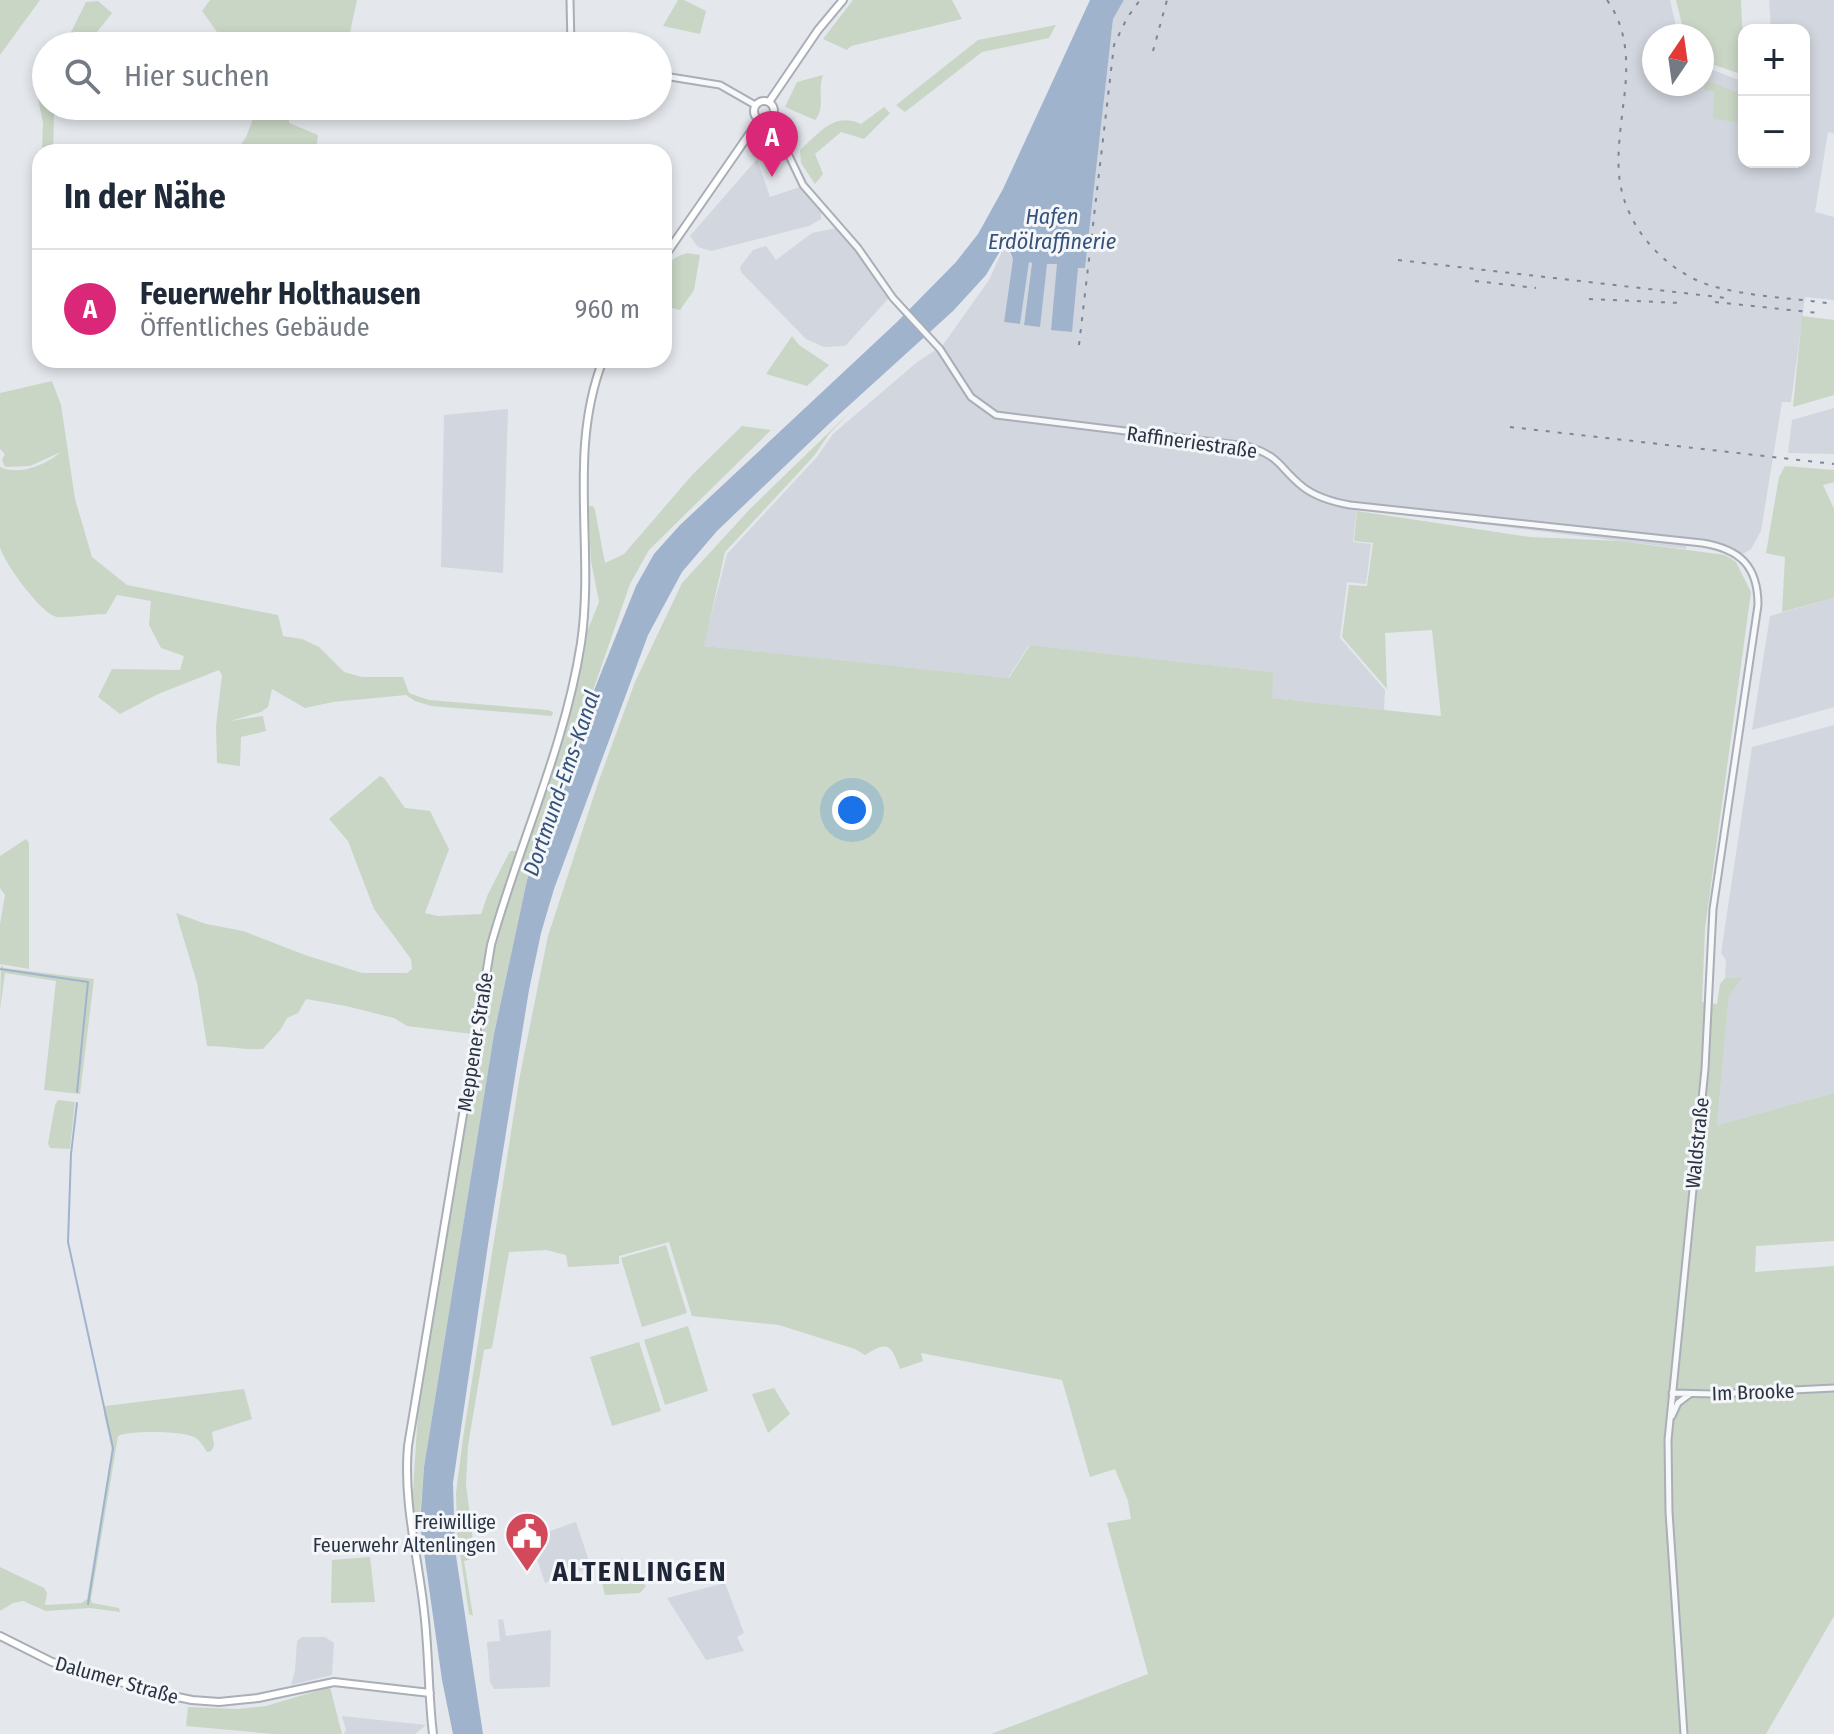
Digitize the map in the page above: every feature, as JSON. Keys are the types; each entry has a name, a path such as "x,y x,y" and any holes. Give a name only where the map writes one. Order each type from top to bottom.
{"main road":[{"path":"769,102 818,30 843,0"},
{"path":"761,101 769,102 774,111 771,118 759,120 753,112 755,105 761,101"},
{"path":"672,245 759,120"},
{"name":"Meppener Straße","path":"433,1734 424,1610 407,1505 408,1446 474,1032 491,945 508,885 564,721 576,670 585,602 583,449 591,399 601,368"},
{"name":"Dalumer Straße","path":"0,1636 52,1662 192,1700 219,1702 258,1698 334,1682 430,1693"}],"street":[{"path":"570,0 571,32"},
{"path":"672,77 720,85 755,105"},
{"name":"Raffineriestraße","path":"771,118 803,185 858,248 900,306 933,341 971,397 989,411 1006,418 1247,446 1270,454 1311,492 1350,505 1702,543 1722,547 1742,559"},
{"name":"Waldstraße","path":"1684,1734 1669,1512 1669,1425 1705,1069 1713,909 1758,605 1756,580 1742,559"},
{"name":"Im Brooke","path":"1672,1393 1834,1388"},
{"path":"1669,1425 1678,1403 1692,1394"}],"shaded area":[{"path":"1124,0 1670,0 1675,24 1642,24 1642,96 1714,96 1714,71 1738,80 1738,168 1810,168 1810,24 1771,24 1769,0 1834,0 1834,133 1828,132 1815,212 1834,217 1834,300 1805,297 1791,402 1782,402 1761,531 1751,549 1743,554 1718,542 1688,537 1686,549 1357,509 1353,542 1371,544 1366,584 1347,582 1340,638 1385,690 1384,710 1271,698 1272,672 1029,645 1008,678 703,646 727,554 817,457 833,434 916,363 943,345 989,280 1005,245 1013,259 1004,322 1020,324 1029,261 1032,262 1024,324 1047,263 1058,264 1051,329 1078,267 1085,267 1113,19"},
{"path":"757,159 770,197 803,186 821,210 821,219 809,226 711,251 698,247 690,236"},
{"path":"836,228 877,277 889,298 845,346 824,347 806,339 741,272 740,267 753,250 766,246 776,260 812,233"},
{"path":"1834,408 1834,454 1788,453 1792,420"},
{"path":"508,409 503,573 441,567 444,415"},
{"path":"1834,598 1834,707 1752,730 1770,616"},
{"path":"1834,725 1834,1093 1717,1125 1729,994 1741,978 1725,978 1726,960 1721,953 1752,747"},
{"path":"576,1522 591,1567 545,1583 530,1538"},
{"path":"725,1583 744,1633 737,1637 744,1651 706,1660 667,1598"},
{"path":"503,1619 506,1636 551,1630 550,1687 494,1689 490,1682 487,1642 500,1641 498,1620"},
{"path":"302,1637 325,1637 334,1643 332,1675 291,1685 297,1641"},
{"path":"342,1716 426,1725 415,1734 344,1734 346,1730"}],"green space":[{"path":"0,0 40,0 0,55"},
{"path":"210,0 357,0 350,32 217,32 202,11"},
{"path":"678,0 706,11 700,34 663,26"},
{"path":"853,0 952,0 962,19 851,46 847,50 823,39"},
{"path":"1676,0 1741,0 1738,73 1714,65 1714,24 1682,24"},
{"path":"98,1 112,13 97,32 71,32 86,2"},
{"path":"1056,25 1049,38 982,52 905,112 896,105 978,40"},
{"path":"823,75 820,110 815,120 785,107 797,82"},
{"path":"1714,83 1738,93 1738,122 1713,119"},
{"path":"884,107 890,113 864,139 841,132 815,154 823,174 815,184 801,163 800,150 835,122 843,120 861,124"},
{"path":"42,120 54,120 53,144 42,144"},
{"path":"253,120 289,120 289,123 318,135 317,144 241,144"},
{"path":"687,253 700,255 694,290 680,310 672,308 672,260"},
{"path":"1802,316 1834,320 1834,395 1793,407"},
{"path":"792,336 799,345 829,365 807,386 766,374"},
{"path":"52,381 61,405 75,499 92,557 127,585 278,615 283,636 302,639 319,647 344,672 362,677 403,677 409,693 429,700 548,710 553,712 552,716 431,706 406,695 305,708 272,689 268,707 230,721 263,716 266,731 241,737 240,766 217,763 216,726 222,675 219,670 158,694 120,714 98,697 112,669 180,670 184,656 161,648 149,625 151,601 117,595 106,614 57,617 42,607 24,586 0,547 0,467 24,470 48,461 61,452 30,466 5,467 2,460 5,454 0,449 0,393"},
{"path":"851,411 725,552 704,646 1009,678 1030,645 1273,672 1272,698 1441,716 1432,630 1385,633 1387,689 1342,637 1349,585 1367,586 1373,543 1354,541 1357,511 1530,537 1620,541 1725,555 1736,562 1751,592 1705,928 1702,1002 1717,1004 1720,984 1725,978 1742,978 1729,995 1717,1125 1834,1093 1834,1241 1756,1246 1755,1272 1834,1266 1834,1616 1766,1734 991,1734 1148,1674 1107,1523 1131,1519 1128,1501 1115,1469 1090,1477 1062,1380 921,1353 923,1361 900,1369 888,1347 879,1347 865,1355 779,1325 692,1316 669,1242 619,1256 619,1264 568,1267 566,1255 546,1250 509,1252 492,1348 484,1350 468,1446 466,1484 475,1558 464,1561 473,1616 469,1614 457,1532 456,1493 520,1075 548,936 635,682 682,583 750,509"},
{"path":"742,426 771,430 649,550 630,584 527,880 494,1034 424,1467 420,1516 412,1513 418,1411 480,1035 407,1026 394,1018 306,999 298,1013 287,1018 263,1049 207,1046 197,983 176,913 206,924 243,931 362,973 407,973 412,969 411,959 374,909 348,841 329,819 380,776 405,808 430,811 449,849 425,913 438,916 481,914 510,851 523,851 528,840 584,639 599,602 591,561 588,506 593,506 595,510 605,563 624,554 693,474"},
{"path":"1785,466 1834,470 1834,482 1823,485 1834,509 1834,598 1782,612 1785,557 1766,553 1779,477"},
{"path":"26,839 29,843 29,969 0,964 0,924 5,895 0,888 0,856"},
{"path":"1,965 4,968 94,979 80,1094 44,1090 56,981 5,973 0,1010"},
{"path":"58,1100 75,1102 70,1149 50,1148 48,1144"},
{"path":"666,1245 687,1313 642,1327 621,1258"},
{"path":"688,1326 708,1391 665,1405 644,1340"},
{"path":"639,1342 661,1411 612,1426 590,1357"},
{"path":"774,1388 790,1414 768,1433 752,1394"},
{"path":"244,1389 252,1419 212,1432 214,1446 211,1451 207,1452 194,1437 179,1433 144,1432 118,1436 91,1599 92,1603 119,1608 120,1612 90,1608 46,1611 23,1601 0,1611 0,1567 44,1588 47,1593 45,1605 82,1603 87,1599 112,1450 105,1406"},
{"path":"370,1557 375,1602 331,1603 332,1560"},
{"path":"622,1558 646,1586 640,1593 605,1595 601,1579"},
{"path":"330,1687 342,1734 274,1734 186,1726 188,1707 237,1709 266,1706"}],"water":[{"name":"Hafen Erdölraffinerie","path":"1090,0 1124,0 1113,19 1085,268 1078,268 1072,332 1051,330 1057,264 1047,264 1040,327 1024,325 1032,263 1029,262 1020,324 1004,322 1013,259 1008,247 1003,246 986,275 953,311 717,531 682,572 648,635 554,889 529,990 453,1483 455,1549 483,1734 453,1734 442,1680 420,1524 424,1467 494,1034 527,880 595,688 636,586 654,554 680,525 897,322 956,262 978,234 1003,189"}],"waterway":[{"path":"0,969 88,982 77,1092"},
{"path":"77,1103 71,1154 68,1242 113,1448 88,1604"}],"railway":[{"path":"1079,345 1114,45 1140,0"},
{"path":"1153,51 1167,0"},
{"path":"1607,0 1620,25 1626,52 1619,150 1620,182 1627,208 1644,238 1682,272 1712,286 1834,304"},
{"path":"1398,260 1727,298"},
{"path":"1475,281 1536,288"},
{"path":"1589,299 1681,303"},
{"path":"1715,302 1818,313"},
{"path":"1510,427 1834,464"}],"place":[{"name":"Feuerwehr Holthausen","path":"772,177"},
{"name":"Freiwillige Feuerwehr Altenlingen","path":"527,1573"}],"district":[{"name":"ALTENLINGEN","path":"640,1571"}],"water label":[{"name":"Dortmund-Ems-Kanal","path":"561,783"}]}
